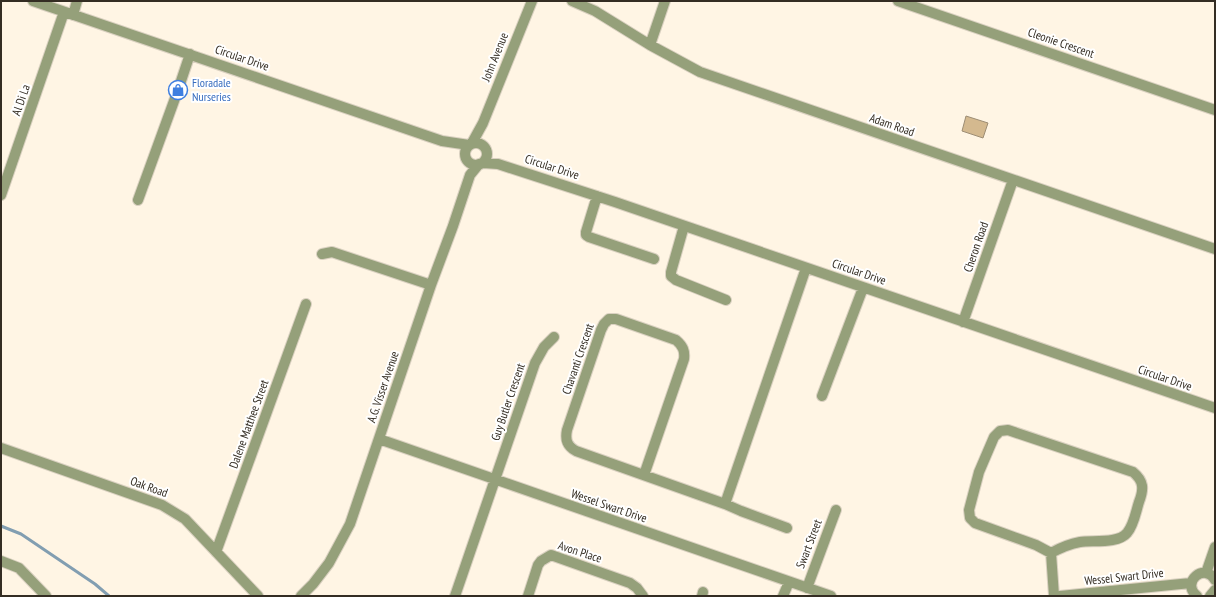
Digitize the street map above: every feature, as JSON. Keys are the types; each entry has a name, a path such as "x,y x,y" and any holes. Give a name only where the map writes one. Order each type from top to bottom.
{"street":[{"name":"Circular Drive","path":"33,1 442,141 471,144"},
{"name":"Al Di La","path":"1,195 68,13 78,1"},
{"name":"John Avenue","path":"471,144 483,123 532,1"},
{"name":"Adam Road","path":"572,1 595,10 650,45 707,75 1215,249"},
{"path":"650,45 665,1"},
{"name":"Cleonie Crescent","path":"898,1 1215,110"},
{"path":"138,200 190,54"},
{"name":"John Avenue","path":"483,123 486,148"},
{"name":"Circular Drive","path":"442,141 466,159"},
{"path":"486,148 486,159 481,164 475,165 466,159 465,151 471,144 477,142 486,148 498,164"},
{"name":"A.G. Visser Avenue","path":"466,159 470,175"},
{"name":"Circular Drive","path":"481,164 498,164 597,196 1213,409"},
{"name":"A.G. Visser Avenue","path":"301,596 313,584 325,568 350,524 470,175 481,164"},
{"name":"Cheron Road","path":"963,322 1012,180"},
{"path":"597,196 586,235 654,259"},
{"path":"684,226 671,276 676,280 726,300"},
{"path":"322,254 332,252 431,285"},
{"path":"725,504 806,268"},
{"path":"822,396 863,288"},
{"name":"Dalene Matthee Street","path":"216,552 306,304"},
{"name":"Chavanti Crescent","path":"644,475 684,359 685,352 682,345 676,340 622,321 609,319 601,330 566,438 569,446 576,451 725,504 786,528"},
{"name":"Guy Butler Crescent","path":"454,596 535,363 544,348 554,337"},
{"path":"1008,430 1133,472 1139,476 1143,484 1143,491 1127,534 1107,541 1080,542 1065,546 1051,553 1036,545 974,523 970,518 969,510 979,472 994,437 1000,431 1008,430"},
{"name":"Wessel Swart Drive","path":"379,439 831,596"},
{"name":"Oak Road","path":"1,448 162,505 185,519 258,596"},
{"name":"Swart Street","path":"807,588 836,510"},
{"path":"1197,596 1192,591 1191,583 1195,576 1202,573 1212,578 1215,547"},
{"path":"1051,553 1054,596"},
{"name":"Avon Place","path":"528,596 538,565 541,561 551,555 630,583 637,588 643,596"},
{"path":"1,561 19,568 46,596"},
{"path":"783,596 789,582"},
{"name":"Wessel Swart Drive","path":"1060,596 1191,583"},
{"path":"1211,596 1215,590"}],"building":[{"path":"966,116 988,123 983,138 962,131"}],"waterway":[{"path":"1,526 21,534 95,584 109,596"}],"place":[{"name":"Floradale Nurseries","path":"178,90"}]}
